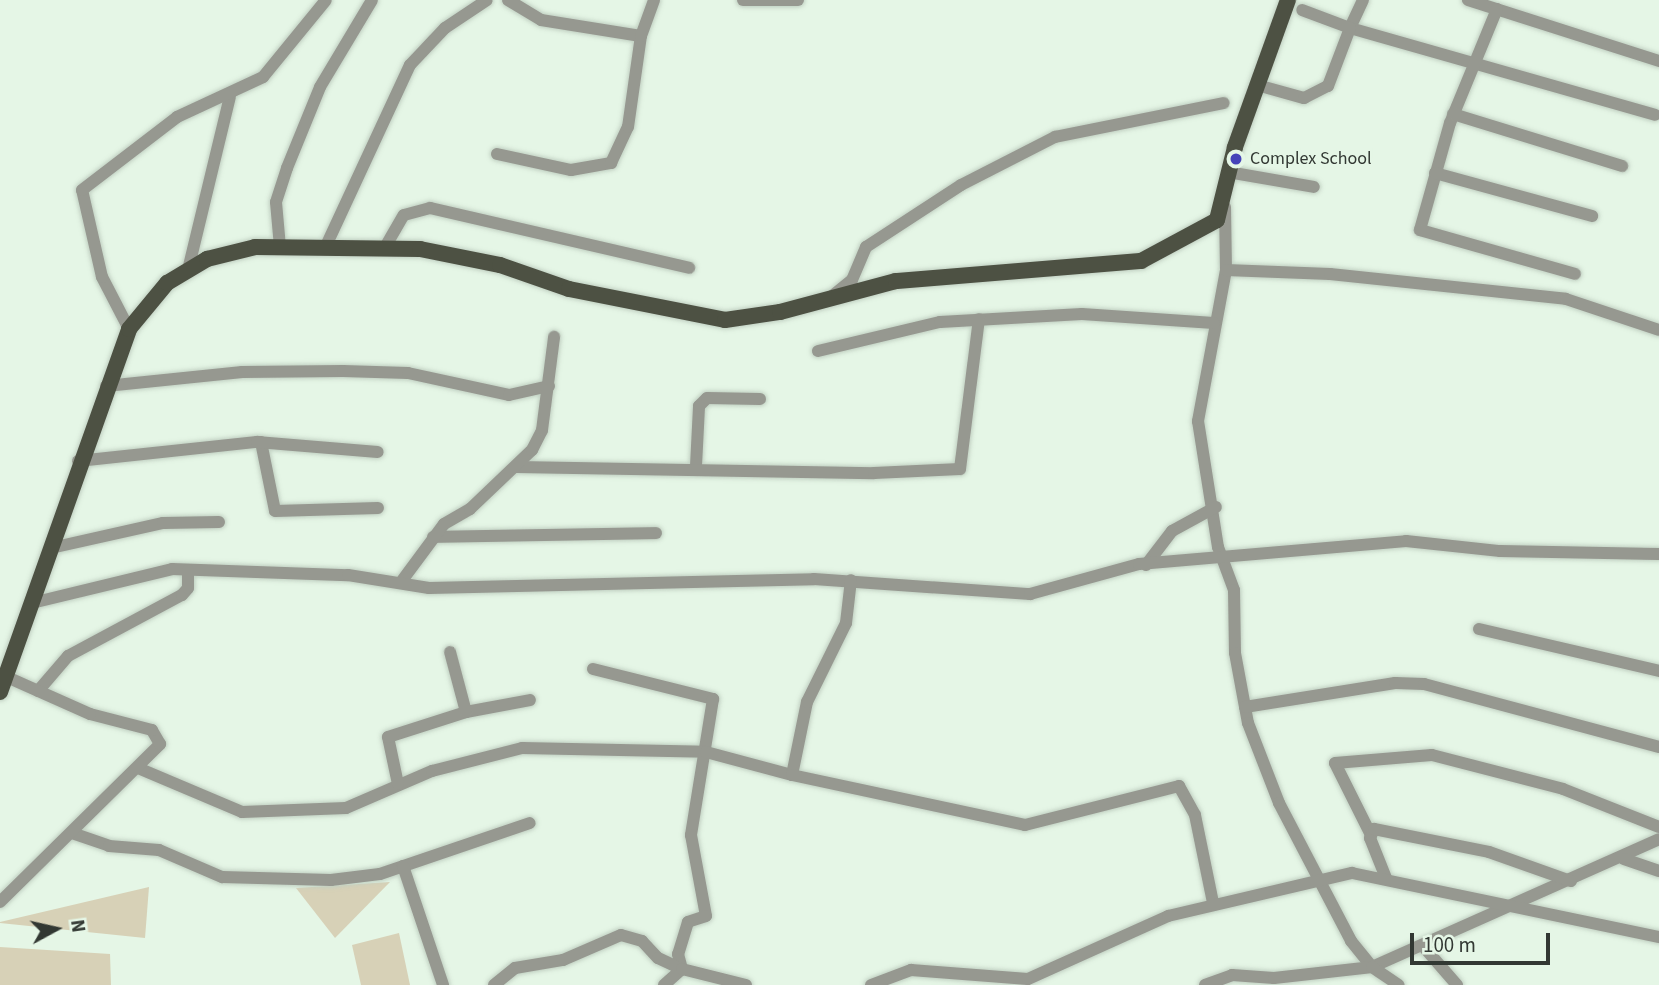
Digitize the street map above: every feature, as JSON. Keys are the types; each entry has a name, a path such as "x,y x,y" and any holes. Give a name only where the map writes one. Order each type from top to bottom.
{"main road":[{"path":"3,684 36,602 78,461 129,328 150,299 188,270 228,252 280,247 384,248 458,255 569,289 725,320 829,299 896,281 985,270 1141,261 1217,220 1225,206 1228,172 1288,0"}],"street":[{"path":"129,328 102,277 82,190 177,117 230,97 274,67 326,0"},
{"path":"280,247 276,202 287,168 320,87 372,0"},
{"path":"325,248 410,65 445,28 487,0"},
{"path":"508,0 541,20 641,36"},
{"path":"498,154 571,170 611,163 628,127 641,36 654,0"},
{"path":"743,0 798,0"},
{"path":"1257,85 1304,98 1319,95 1363,0"},
{"path":"1468,0 1659,61"},
{"path":"1497,9 1472,63 1453,114 1420,221 1423,235 1575,274"},
{"path":"1303,10 1350,28 1655,115"},
{"path":"188,270 230,97"},
{"path":"829,299 852,280 866,247 961,184 1055,138 1224,103"},
{"path":"1453,114 1622,166"},
{"path":"1228,172 1314,187"},
{"path":"1435,173 1592,216"},
{"path":"1225,206 1226,270 1214,323 1198,421 1204,475 1216,507 1218,547 1227,558 1245,707 1279,803 1320,876 1334,912 1372,967 1399,985"},
{"path":"384,248 404,215 430,208 689,268"},
{"path":"1226,270 1330,274 1554,298 1659,330"},
{"path":"818,351 940,322 979,319 1082,314 1214,323"},
{"path":"517,467 696,466 874,473 960,469 979,319"},
{"path":"401,582 433,537 517,467 542,430 550,386 554,337"},
{"path":"106,386 242,372 343,371 408,373 509,396 550,386"},
{"path":"696,466 699,406 707,398 760,400"},
{"path":"78,461 261,442 378,452"},
{"path":"261,442 275,511 378,508"},
{"path":"1146,565 1172,531 1216,507"},
{"path":"51,548 163,523 219,522"},
{"path":"433,537 656,533"},
{"path":"36,602 134,574 188,570 462,588 851,580 1030,594 1146,565 1406,541 1500,551 1659,554"},
{"path":"38,691 68,656 182,595 188,570"},
{"path":"792,775 807,702 846,623 851,580"},
{"path":"1479,629 1659,671"},
{"path":"450,652 466,712"},
{"path":"593,669 713,699 691,835 706,916 685,930 678,954 682,969"},
{"path":"1245,707 1395,683 1424,684 1659,747"},
{"path":"0,902 158,750 158,735 38,691 3,684"},
{"path":"398,784 388,737 466,712 530,700"},
{"path":"138,768 242,812 346,808 398,784 522,748 706,752 792,775 1025,825 1178,786 1195,816 1213,903"},
{"path":"1385,878 1370,832 1335,763 1432,755 1563,789 1659,827"},
{"path":"72,833 109,846 159,850 222,877 331,880 402,866 530,823"},
{"path":"1370,832 1388,829 1489,852 1571,881"},
{"path":"1205,985 1232,975 1274,978 1372,967 1624,859 1659,839"},
{"path":"1624,859 1659,871"},
{"path":"402,866 443,985"},
{"path":"871,985 911,970 1028,979 1213,903 1320,876 1385,878 1659,937"},
{"path":"494,985 514,968 563,960 621,935 642,941 682,969 746,985"},
{"path":"1423,946 1458,985"},
{"path":"664,985 682,969"}],"shaded area":[{"path":"390,882 335,938 296,888"},
{"path":"149,887 145,938 0,923 0,922"},
{"path":"399,933 410,985 361,985 352,945"},
{"path":"0,947 110,954 111,985 0,985"}],"place":[{"name":"Complex School","path":"1236,159"}]}
